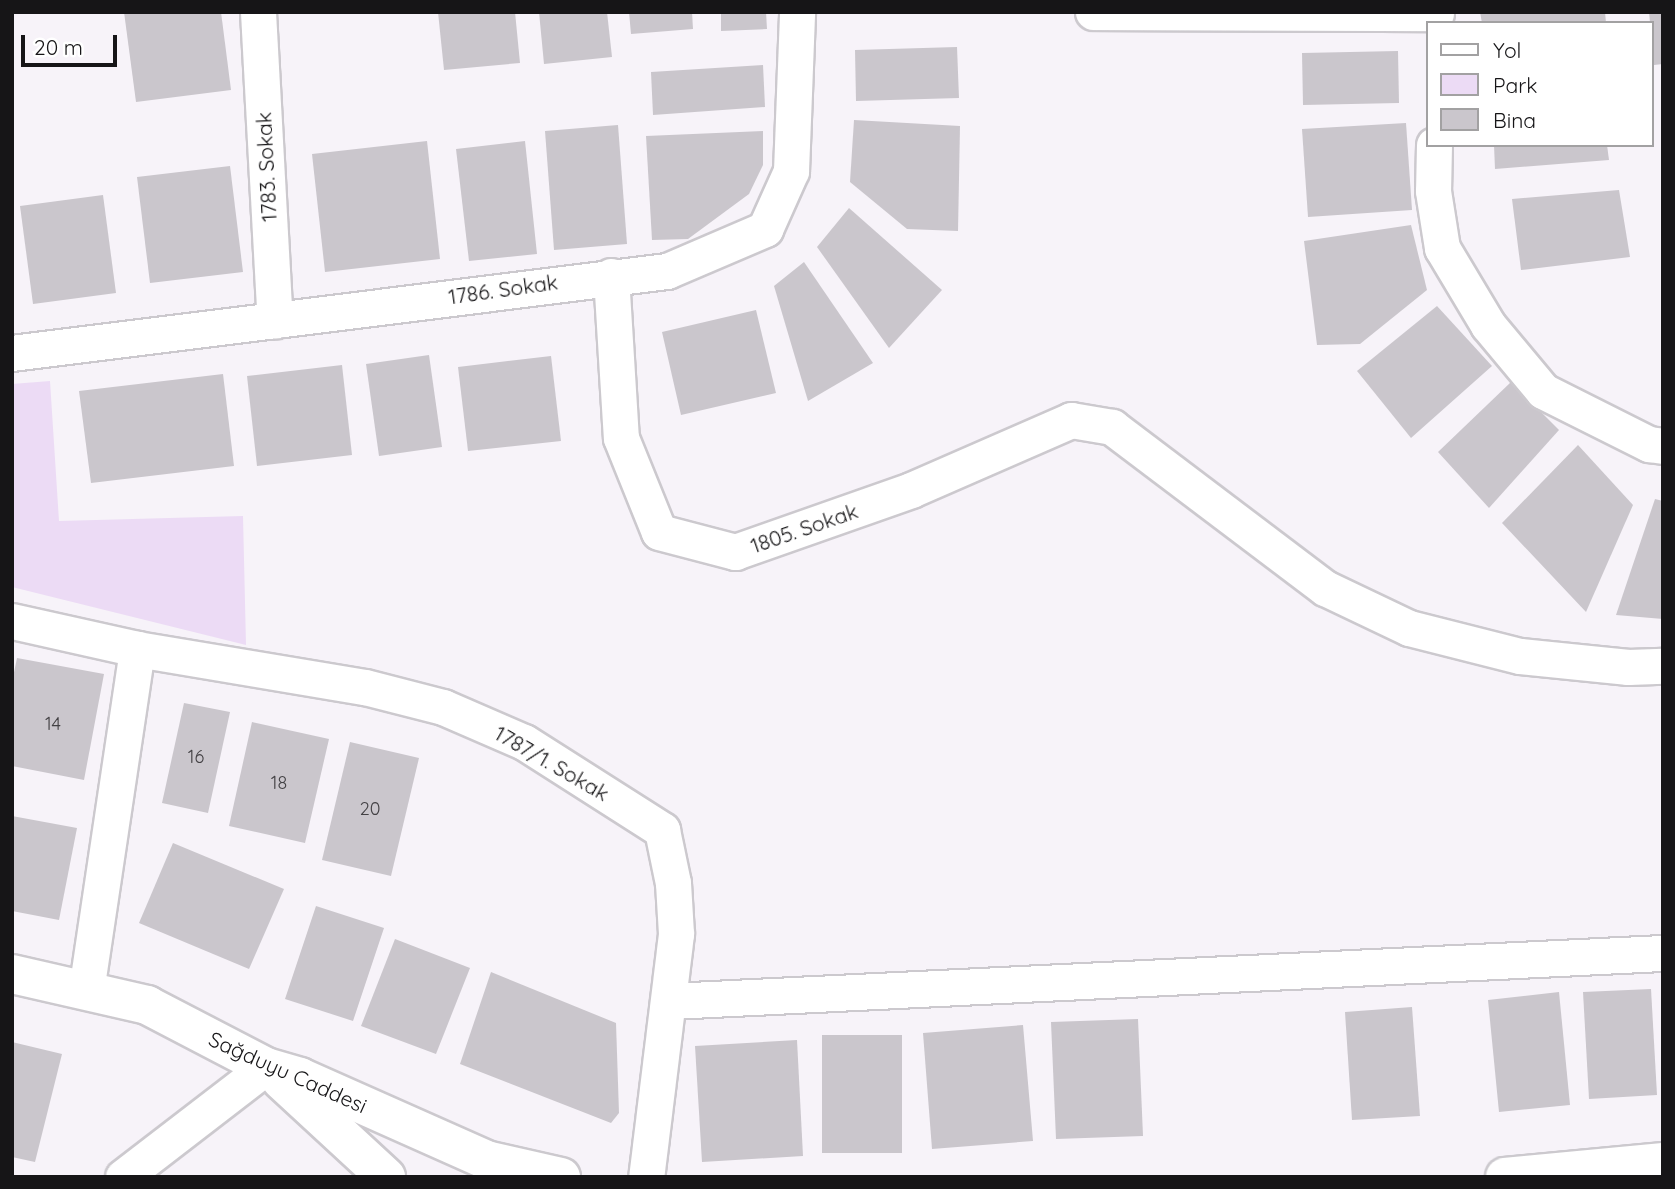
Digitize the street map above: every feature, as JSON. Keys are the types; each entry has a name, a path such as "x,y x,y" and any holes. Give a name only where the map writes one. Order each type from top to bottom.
{"street":[{"name":"1783. Sokak","path":"258,12 275,321"},
{"name":"1786. Sokak","path":"12,353 667,271 765,229 791,171 797,12"},
{"path":"1093,12 1436,13"},
{"path":"1434,147 1433,191 1442,248 1488,325 1543,391 1649,444 1663,446"},
{"name":"1805. Sokak","path":"611,276 621,438 659,531 734,552 911,490 1071,420 1112,427 1325,588 1409,628 1520,656 1628,667 1663,666"},
{"name":"1787/1. Sokak","path":"12,621 137,649 365,687 443,707 524,742 662,830 673,883 676,934 670,1002 646,1177"},
{"path":"86,991 137,649"},
{"path":"670,1002 1663,953"},
{"name":"Sağduyu Caddesi","path":"12,974 146,1005 266,1067 300,1077 500,1168 561,1177"},
{"path":"123,1177 266,1067 386,1177"},
{"path":"1504,1177 1663,1162"},
{"path":"445,1177 454,1164 500,1168"}],"green space":[{"path":"50,381 59,521 243,516 246,645 12,587 12,384"}],"building":[{"path":"124,12 221,12 231,90 136,102"},
{"path":"438,12 515,12 520,63 444,70"},
{"path":"539,12 607,12 612,57 544,64"},
{"path":"629,12 692,12 693,29 631,34"},
{"path":"721,12 766,12 767,29 721,31"},
{"path":"1480,12 1605,12 1606,21 1482,21"},
{"path":"1649,12 1663,12 1663,64 1654,65 1654,21 1650,21"},
{"path":"957,47 959,98 856,101 855,50"},
{"path":"1398,51 1399,103 1303,105 1302,53"},
{"path":"763,65 765,107 653,115 651,72"},
{"path":"854,120 960,126 958,231 907,229 850,182"},
{"path":"1406,123 1412,210 1308,217 1302,129"},
{"path":"618,125 627,244 554,250 545,131"},
{"path":"763,131 763,165 749,194 688,239 652,240 646,136"},
{"path":"427,141 440,259 325,272 312,154"},
{"path":"525,141 537,254 469,261 456,149"},
{"path":"1494,147 1607,147 1609,160 1495,169"},
{"path":"230,166 243,272 150,283 137,177"},
{"path":"1619,190 1630,257 1521,270 1512,199"},
{"path":"103,195 116,293 33,304 20,206"},
{"path":"849,208 942,290 889,348 817,247"},
{"path":"1411,225 1427,290 1360,344 1317,345 1304,241"},
{"path":"804,262 873,363 808,401 774,286"},
{"path":"1437,306 1492,366 1411,438 1357,371"},
{"path":"756,310 776,393 681,415 662,332"},
{"path":"429,355 442,447 379,456 366,364"},
{"path":"551,356 561,441 468,451 458,367"},
{"path":"342,365 352,455 257,466 247,376"},
{"path":"223,374 234,466 91,483 79,391"},
{"path":"1511,382 1559,430 1489,508 1438,452"},
{"path":"1578,445 1633,505 1586,612 1502,523"},
{"path":"1655,499 1663,501 1663,619 1616,615"},
{"path":"17,658 104,674 84,780 12,766 12,682"},
{"path":"184,703 230,712 208,813 162,803"},
{"path":"252,722 329,739 305,843 229,826"},
{"path":"350,742 419,758 391,876 322,860"},
{"path":"12,816 77,828 59,920 12,911"},
{"path":"173,843 284,889 249,969 139,923"},
{"path":"316,906 384,928 353,1021 285,999"},
{"path":"395,939 470,968 436,1054 361,1026"},
{"path":"491,972 616,1023 619,1113 611,1123 460,1064"},
{"path":"1651,989 1657,1095 1589,1099 1583,992"},
{"path":"1559,992 1570,1105 1499,1112 1488,1000"},
{"path":"1412,1007 1420,1116 1352,1120 1345,1012"},
{"path":"1138,1019 1143,1136 1056,1139 1051,1022"},
{"path":"1023,1025 1033,1141 932,1149 923,1033"},
{"path":"822,1035 902,1035 902,1153 822,1153"},
{"path":"797,1040 803,1156 702,1162 695,1046"},
{"path":"12,1042 62,1054 35,1162 12,1157"}]}
